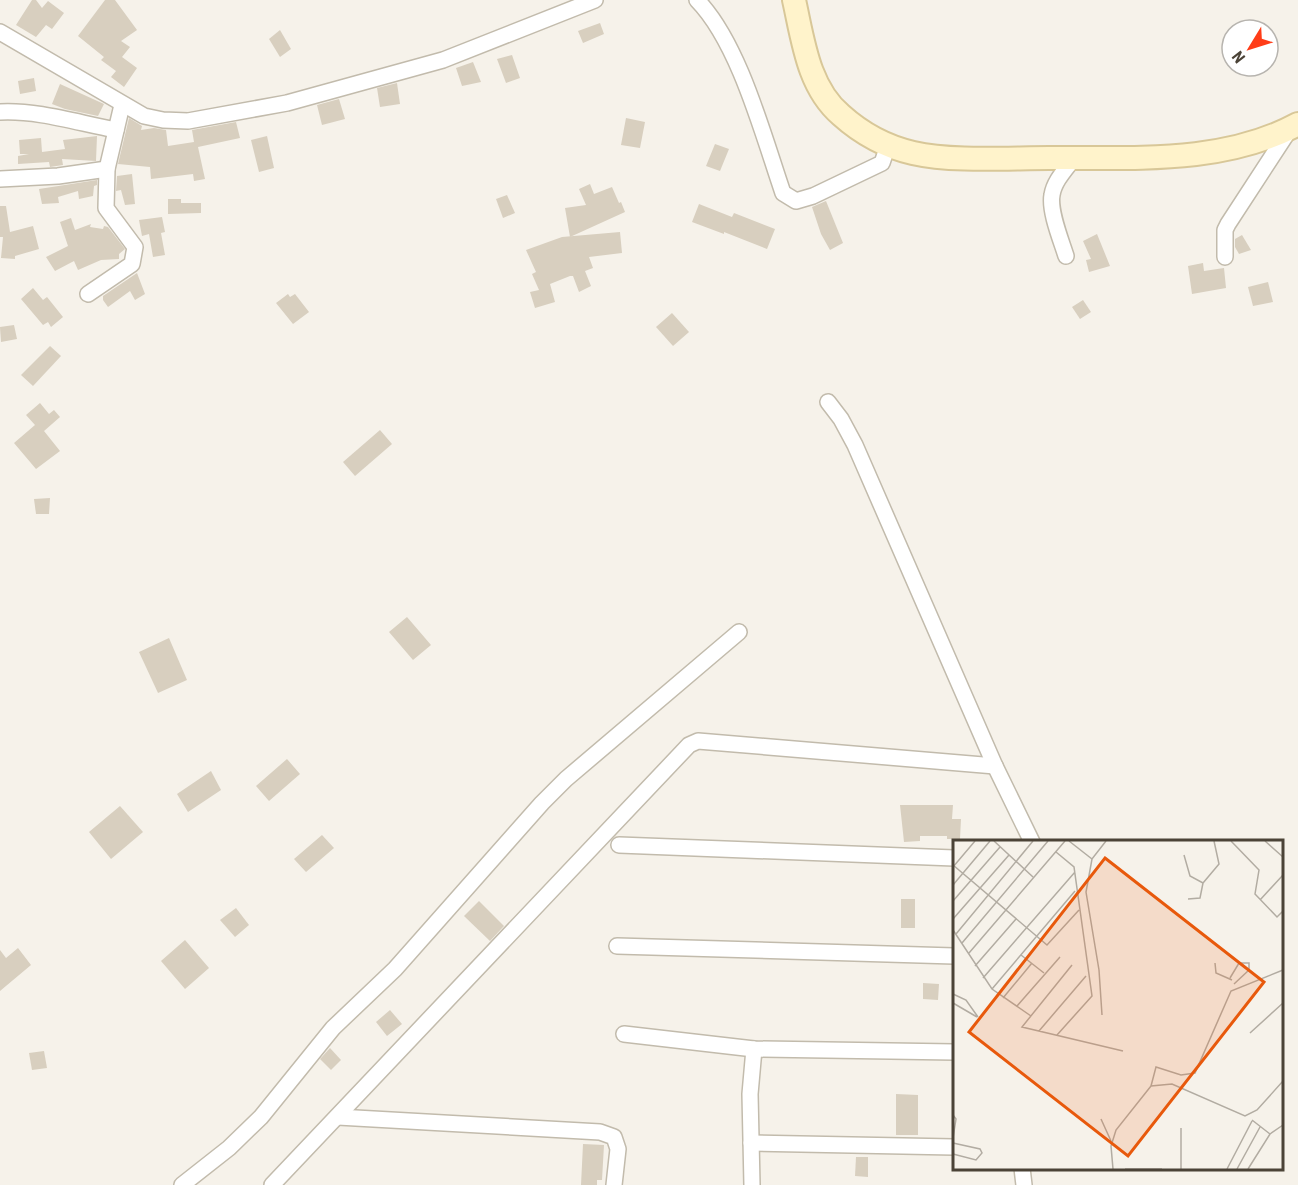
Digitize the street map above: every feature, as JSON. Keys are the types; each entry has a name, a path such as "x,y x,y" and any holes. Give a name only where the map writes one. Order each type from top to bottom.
{"street":[{"path":"0,32 144,116 188,121 287,103 443,60 595,0"},
{"path":"697,0 708,12 734,58 783,193 796,201 813,196 882,163 888,145"},
{"path":"794,0 806,54 816,82 826,99 841,115 865,132 888,145 913,153 1005,159 1195,155 1245,145 1294,126"},
{"path":"88,294 132,264 135,255 135,247 106,208 107,169 122,105"},
{"path":"0,112 36,115 116,130"},
{"path":"1225,257 1228,224 1294,126"},
{"path":"1066,256 1052,205 1052,194 1058,180 1074,158"},
{"path":"0,179 58,176 107,169"},
{"path":"828,402 850,437 879,497 994,766 1031,840"},
{"path":"182,1185 229,1148 261,1117 333,1029 395,969 558,787 739,632"},
{"path":"272,1185 689,745 698,741 994,766"},
{"path":"619,845 953,858"},
{"path":"617,946 953,956"},
{"path":"624,1034 754,1049 953,1052"},
{"path":"752,1185 750,1094 754,1049"},
{"path":"338,1117 600,1132 614,1137 618,1149 614,1185"},
{"path":"752,1143 953,1148"},
{"path":"1022,1170 1024,1185"}],"building":[{"path":"32,0 36,0 42,8 48,1 64,13 52,29 46,25 36,37 16,25"},
{"path":"105,0 115,0 137,30 121,41 130,47 122,57 137,68 124,87 111,77 116,71 101,60 104,57 78,36"},
{"path":"600,23 604,34 583,43 578,31"},
{"path":"280,30 291,49 280,57 269,39"},
{"path":"512,55 520,78 506,83 497,59"},
{"path":"473,62 481,82 462,86 456,68"},
{"path":"34,78 36,91 20,94 18,81"},
{"path":"397,83 400,104 380,107 377,88"},
{"path":"60,84 104,104 98,116 52,104"},
{"path":"339,99 345,119 322,125 317,105"},
{"path":"129,118 142,126 141,130 154,128 166,130 168,146 194,142 192,130 236,122 240,138 198,147 205,179 194,181 193,174 151,179 150,167 118,164"},
{"path":"626,118 645,122 640,148 621,145"},
{"path":"97,136 96,161 62,159 63,165 50,167 49,162 18,164 18,156 29,154 20,154 19,140 41,138 42,152 65,149 63,140"},
{"path":"267,136 274,168 259,172 251,140"},
{"path":"715,144 729,149 720,171 706,166"},
{"path":"132,174 135,204 125,205 121,190 116,191 117,176"},
{"path":"97,180 93,196 79,199 78,191 58,197 59,203 42,204 39,189"},
{"path":"590,184 594,194 612,187 625,212 570,237 565,208 586,205 579,189"},
{"path":"507,195 515,213 503,218 496,199"},
{"path":"168,199 181,199 181,203 201,203 201,213 168,214"},
{"path":"826,201 843,243 830,250 821,234 812,207"},
{"path":"699,204 732,217 734,213 775,229 767,249 692,222"},
{"path":"0,206 6,206 10,232 33,226 39,249 15,256 15,259 1,258 3,237 0,237"},
{"path":"162,217 165,232 161,233 165,255 153,257 149,234 142,236 139,220"},
{"path":"71,218 75,230 91,224 90,227 103,229 104,226 108,227 125,249 119,254 119,259 101,260 78,270 74,261 55,271 46,257 68,246 60,222"},
{"path":"620,232 622,253 589,257 593,268 585,271 591,286 579,292 573,276 570,276 550,284 555,302 535,308 530,292 539,290 532,274 536,272 526,250 562,237"},
{"path":"1097,234 1110,266 1089,272 1086,260 1091,259 1083,241"},
{"path":"1242,235 1251,250 1239,254 1235,247 1235,239"},
{"path":"1203,263 1204,271 1224,268 1226,288 1192,294 1188,266"},
{"path":"137,273 145,294 135,300 130,291 108,307 103,296"},
{"path":"1268,282 1273,302 1253,306 1248,287"},
{"path":"33,288 43,300 47,297 63,317 51,327 48,322 43,325 21,299"},
{"path":"288,294 290,297 295,294 309,312 293,324 276,303"},
{"path":"1083,300 1091,312 1080,319 1072,307"},
{"path":"672,313 689,332 673,346 656,327"},
{"path":"14,325 17,339 1,342 0,327"},
{"path":"50,346 61,356 33,386 21,375"},
{"path":"40,403 49,414 54,410 60,417 44,431 60,451 36,469 14,443 35,425 26,415"},
{"path":"380,430 392,444 355,476 343,462"},
{"path":"50,498 49,514 36,514 34,499"},
{"path":"407,617 431,645 413,660 389,632"},
{"path":"169,638 187,680 158,693 139,652"},
{"path":"287,759 300,774 269,801 256,786"},
{"path":"211,771 221,790 188,812 177,794"},
{"path":"900,805 953,805 952,819 961,819 960,839 947,839 947,836 920,836 920,841 904,842"},
{"path":"120,806 143,832 111,859 89,832"},
{"path":"322,835 334,848 306,872 294,859"},
{"path":"901,899 915,899 915,928 901,928"},
{"path":"479,901 504,926 490,941 464,916"},
{"path":"236,908 249,925 235,937 220,920"},
{"path":"185,940 209,968 185,989 161,961"},
{"path":"18,948 31,965 0,991 0,950 6,958"},
{"path":"923,983 939,984 938,1000 923,999"},
{"path":"390,1010 402,1024 387,1036 376,1022"},
{"path":"330,1048 341,1060 331,1070 320,1059"},
{"path":"44,1051 47,1068 32,1070 29,1053"},
{"path":"896,1094 918,1095 918,1135 896,1135"},
{"path":"583,1144 604,1145 602,1180 597,1180 597,1185 581,1185"},
{"path":"856,1157 868,1157 868,1177 855,1176"}]}
